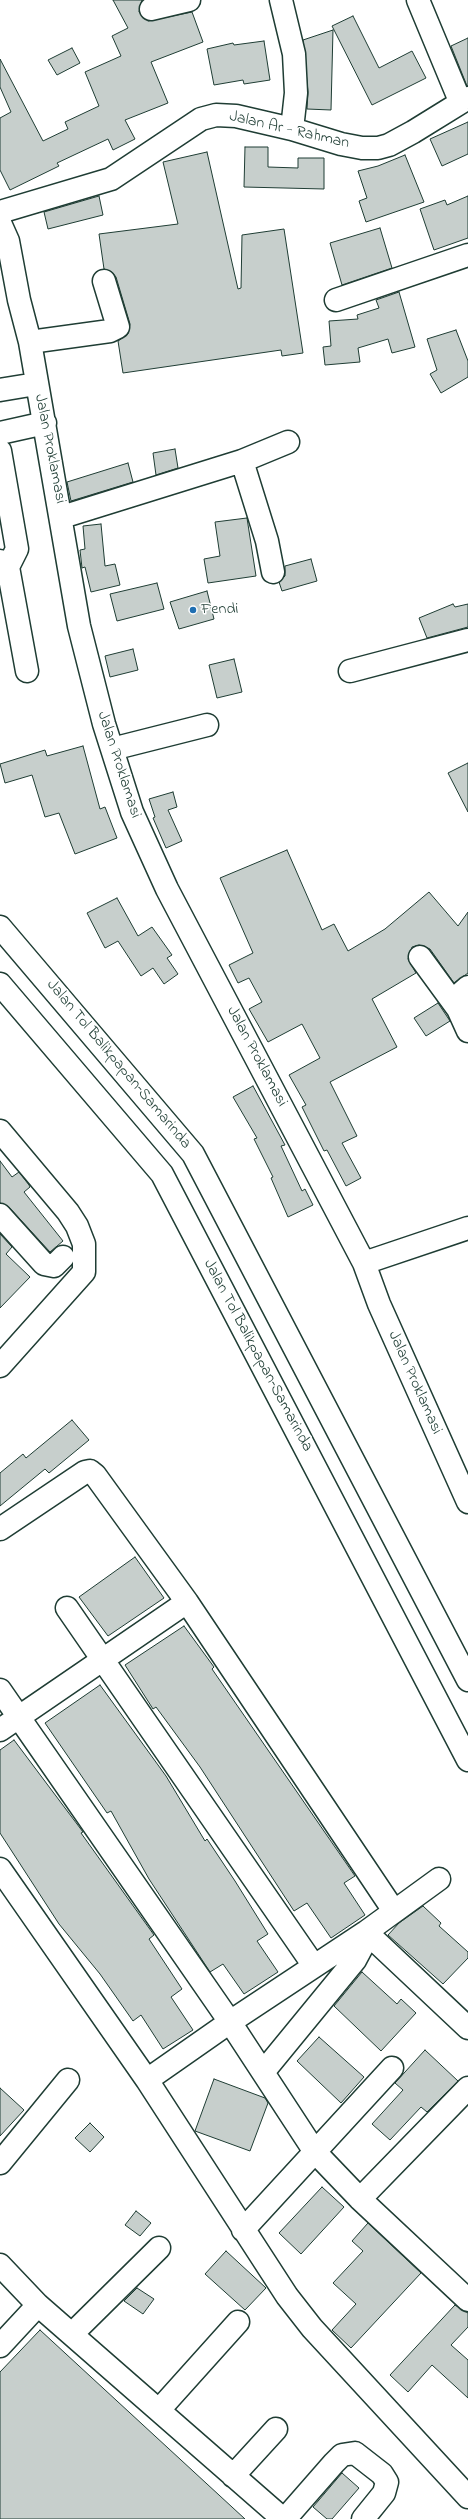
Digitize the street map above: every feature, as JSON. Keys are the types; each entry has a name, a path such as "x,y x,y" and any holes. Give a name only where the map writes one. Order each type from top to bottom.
{"main road":[{"path":"151,9 189,0"},
{"path":"280,0 294,54 296,93 292,129"},
{"path":"418,0 464,100"},
{"name":"Jalan Ar - Rahman","path":"0,212 111,179 201,118 216,115 236,116 292,129 341,144 362,148 378,148 389,145 413,132 464,100"},
{"name":"Jalan Proklamasi","path":"0,223 8,241 8,283 30,342 36,384 45,423 62,517 79,626 112,749 132,812 164,882 364,1263 379,1304 468,1502"},
{"path":"336,300 468,254"},
{"path":"30,342 110,331 118,327 104,281"},
{"path":"0,390 36,384"},
{"path":"0,433 45,423"},
{"path":"62,517 242,461 288,442"},
{"path":"0,451 17,549 4,564 7,598 27,671"},
{"path":"242,461 267,541 273,572"},
{"path":"350,671 468,640"},
{"path":"112,749 207,725"},
{"name":"Jalan Tol Balikpapan–Samarinda","path":"0,927 193,1154 468,1680"},
{"path":"420,957 458,1009 468,1031"},
{"name":"Jalan Tol Balikpapan–Samarinda","path":"0,984 162,1174 468,1760"},
{"path":"458,1009 460,994 468,987"},
{"path":"0,1131 68,1212 77,1226 84,1244 84,1272 0,1366"},
{"path":"0,1215 44,1264 54,1266 63,1257"},
{"path":"364,1263 468,1228"},
{"path":"0,1529 90,1472 95,1475 186,1602 394,1911"},
{"path":"0,1730 186,1602"},
{"path":"66,1608 314,1966"},
{"path":"0,1690 230,2022 315,2152 360,2199 468,2300"},
{"path":"0,1869 147,2080 287,2296 312,2328 468,2497"},
{"path":"147,2080 230,2022 366,1932 439,1879"},
{"path":"366,1932 468,2028"},
{"path":"264,2072 355,1960 363,1945 366,1932"},
{"path":"244,2230 392,2068"},
{"path":"0,2163 68,2080"},
{"path":"360,2199 468,2088"},
{"path":"72,2334 159,2248"},
{"path":"0,2265 38,2304 284,2519 342,2455 355,2453 382,2474 386,2482 384,2493 363,2519"},
{"path":"0,2346 38,2304"},
{"path":"159,2410 238,2322"},
{"path":"233,2476 276,2429"}],"building":[{"path":"113,0 142,0 139,12 148,21 192,12 203,42 151,62 168,103 125,120 135,139 113,150 108,139 57,163 59,166 10,190 0,170 0,118 11,112 0,87 0,59 43,141 68,129 65,122 99,106 85,72 121,56 112,36 128,28"},
{"path":"353,16 379,68 412,51 426,78 372,105 332,26"},
{"path":"333,30 331,110 307,109 308,92 303,40"},
{"path":"468,38 468,86 467,86 451,46"},
{"path":"264,41 270,80 244,84 243,80 214,85 207,49 233,43 234,45"},
{"path":"72,48 80,63 57,75 48,60"},
{"path":"468,122 468,154 442,166 430,139"},
{"path":"245,147 268,147 268,167 298,168 298,158 324,158 324,189 244,187"},
{"path":"207,152 238,289 241,288 242,235 284,229 303,353 282,356 281,350 123,373 118,341 128,334 130,324 116,277 112,272 104,269 99,234 178,224 163,162"},
{"path":"405,155 424,202 366,222 359,201 367,198 358,171 378,166"},
{"path":"99,196 103,215 48,229 44,212"},
{"path":"468,196 468,238 434,250 420,209 445,200 447,205"},
{"path":"380,228 392,268 342,285 330,243"},
{"path":"399,292 415,347 392,353 388,339 358,348 360,362 325,365 323,347 331,346 329,321 358,319 357,315 379,308 376,300"},
{"path":"456,330 468,361 468,377 441,393 430,374 437,370 427,339"},
{"path":"175,449 178,468 156,475 153,453"},
{"path":"128,463 133,482 71,501 67,482"},
{"path":"247,518 256,576 208,583 204,559 220,556 215,522"},
{"path":"101,524 105,566 115,564 120,585 91,592 85,567 82,568 80,550 85,549 83,526"},
{"path":"311,559 317,581 282,591 279,582 285,576 285,566"},
{"path":"157,583 164,609 117,621 110,594"},
{"name":"Fendi","path":"207,591 214,619 179,629 170,602"},
{"path":"453,604 455,607 468,604 468,627 427,638 419,618"},
{"path":"133,649 138,670 110,677 105,656"},
{"path":"234,659 242,692 217,698 209,665"},
{"path":"83,746 100,809 105,807 117,838 75,854 59,813 45,817 32,775 5,783 0,764 45,750 47,756"},
{"path":"468,763 468,812 448,773"},
{"path":"173,792 177,807 168,810 182,841 166,848 153,818 155,817 149,799"},
{"path":"287,850 322,930 334,924 348,951 385,929 429,892 458,926 468,912 468,973 454,983 430,949 419,945 412,947 408,959 416,973 372,999 397,1047 330,1082 357,1136 342,1143 361,1178 346,1186 327,1150 324,1151 302,1107 306,1105 289,1075 320,1058 302,1024 268,1042 249,1009 262,1002 249,978 238,983 229,965 253,953 220,878"},
{"path":"117,898 138,936 152,927 172,955 167,958 178,974 164,984 153,968 141,976 118,941 105,948 87,913"},
{"path":"438,1003 450,1021 426,1036 414,1018"},
{"path":"253,1086 285,1145 281,1146 302,1191 305,1189 313,1205 288,1217 271,1178 273,1177 254,1139 257,1138 233,1097"},
{"path":"0,1161 12,1177 19,1172 30,1187 24,1192 63,1241 50,1252 9,1207 0,1203"},
{"path":"0,1234 12,1247 6,1254 30,1277 0,1308"},
{"path":"72,1420 89,1440 49,1473 45,1469 0,1506 0,1473 23,1454 26,1458"},
{"path":"135,1557 164,1598 108,1636 79,1597"},
{"path":"184,1626 214,1667 212,1669 355,1876 344,1883 365,1915 331,1938 307,1903 294,1911 200,1767 156,1707 153,1709 125,1665"},
{"path":"100,1685 166,1776 205,1841 207,1839 268,1934 257,1941 278,1972 244,1994 223,1964 210,1972 149,1879 111,1811 107,1813 45,1723"},
{"path":"14,1740 83,1832 81,1833 154,1935 149,1939 182,1989 171,1997 193,2030 163,2049 141,2015 133,2021 100,1974 59,1924 0,1833 0,1750"},
{"path":"423,1906 441,1923 439,1926 468,1952 468,1958 443,1984 388,1935 399,1923"},
{"path":"362,1972 397,2004 401,1999 416,2013 381,2051 334,2006"},
{"path":"319,2037 364,2077 341,2103 297,2061"},
{"path":"425,2050 458,2081 427,2112 421,2107 390,2140 372,2124 403,2090 395,2083"},
{"path":"214,2079 265,2098 268,2103 250,2151 195,2131"},
{"path":"0,2088 24,2110 0,2136"},
{"path":"90,2123 104,2137 90,2152 75,2138"},
{"path":"322,2187 344,2207 301,2254 279,2233"},
{"path":"136,2211 151,2223 140,2236 125,2225"},
{"path":"368,2223 421,2273 351,2348 332,2330 356,2304 333,2283 363,2251 352,2241"},
{"path":"226,2251 266,2288 245,2310 205,2274"},
{"path":"137,2288 154,2299 143,2314 124,2301"},
{"path":"455,2305 468,2313 468,2327 451,2345 468,2360 468,2398 432,2365 408,2392 390,2375"},
{"path":"40,2330 245,2519 0,2519 0,2372"},
{"path":"342,2473 359,2488 332,2519 327,2519 313,2507"}],"place":[{"name":"Fendi","path":"193,610"}]}
